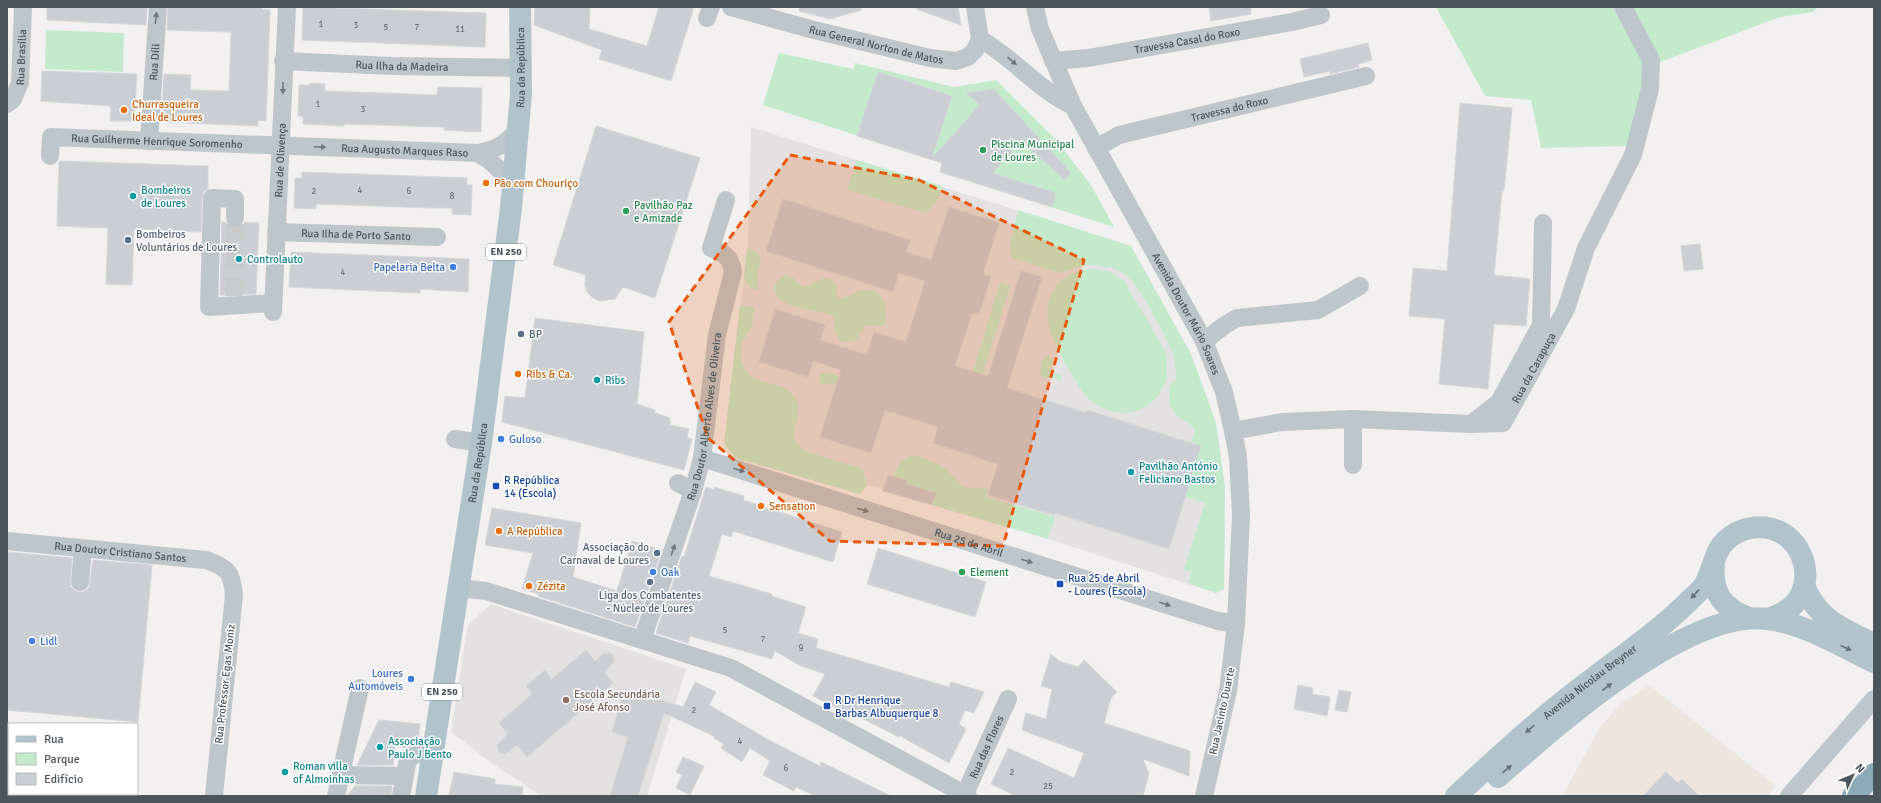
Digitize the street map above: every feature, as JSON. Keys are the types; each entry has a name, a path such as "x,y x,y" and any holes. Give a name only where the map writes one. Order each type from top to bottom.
{"highway":[{"path":"1853,796 1874,774"}],"main road":[{"name":"Rua da República","path":"426,796 481,443 494,348 519,129 520,7"},
{"name":"Avenida Nicolau Breyner","path":"1456,796 1548,713 1656,629 1689,601 1705,584 1721,546 1738,532 1748,528 1764,526 1780,531 1793,541 1802,554 1806,570 1804,586 1796,602 1784,613 1759,618 1733,620 1704,630 1668,648 1624,674 1567,718 1478,796"},
{"name":"Avenida Nicolau Breyner","path":"1714,561 1713,576 1716,590 1724,603 1735,613 1823,628 1874,644"},
{"name":"Avenida Nicolau Breyner","path":"1804,586 1823,628 1874,662"}],"street":[{"name":"Rua Brasília","path":"7,104 13,99 20,83 14,27 23,7"},
{"name":"Rua Díli","path":"150,141 158,7"},
{"name":"Rua de Olivença","path":"235,218 235,199 212,198 209,307 234,300 273,308 281,146 283,61 287,7"},
{"name":"Rua General Norton de Matos","path":"731,7 810,29 942,60 956,61 968,57 975,50 980,39"},
{"path":"975,7 980,39 998,48 1056,98 1073,106"},
{"name":"Avenida Doutor Mário Soares","path":"1027,7 1040,29 1073,106 1204,341 1224,392 1238,457 1240,508 1236,624"},
{"name":"Avenida Doutor Mário Soares","path":"1035,7 1040,29"},
{"name":"Rua da Carapuça","path":"1233,431 1282,422 1353,419 1471,424 1503,423 1566,309 1586,248 1633,156 1650,89 1651,60 1623,7"},
{"name":"Travessa Casal do Roxo","path":"1053,61 1088,58 1292,22 1321,15"},
{"name":"Rua Ilha da Madeira","path":"283,61 391,66 520,68"},
{"name":"Travessa do Roxo","path":"1096,148 1119,135 1366,76"},
{"path":"478,153 494,150 509,140 519,129"},
{"name":"Rua Guilherme Henrique Soromenho","path":"50,156 51,137 281,146"},
{"name":"Rua Augusto Marques Raso","path":"281,146 478,153 490,160 503,172 513,188"},
{"name":"Rua Doutor Alberto Alves de Oliveira","path":"642,640 693,491 702,458 717,335 733,272 729,257 723,252 711,248 726,200"},
{"path":"1471,424 1499,402 1541,325 1543,223"},
{"name":"Rua Ilha de Porto Santo","path":"276,232 437,237"},
{"path":"1204,341 1237,318 1318,310 1360,286"},
{"path":"1353,419 1354,465"},
{"path":"455,439 481,443"},
{"name":"Rua 25 de Abril","path":"702,458 1218,621 1236,624"},
{"path":"678,483 693,491"},
{"name":"Rua Doutor Cristiano Santos","path":"7,541 206,560 222,565 229,573"},
{"path":"80,582 83,549"},
{"name":"Rua Professor Egas Moniz","path":"214,796 234,595 233,582 229,573"},
{"path":"458,588 486,591 731,668 965,796"},
{"name":"Rua Jacinto Duarte","path":"1204,796 1228,691 1236,624"},
{"path":"336,796 360,688"},
{"name":"Rua das Flores","path":"965,796 1008,699"},
{"path":"1789,796 1874,700"},
{"path":"401,796 408,759 433,745"},
{"path":"341,775 405,776"}],"highlighted area":[{"path":"790,155 919,180 1084,260 1003,546 830,541 708,438 669,322"}],"shaded area":[{"path":"751,127 1131,246 1191,354 1216,423 1225,488 1224,589 1216,593 1048,539 867,485 860,494 736,458 724,444 748,245"},
{"name":"Escola Secundária José Afonso","path":"491,604 686,669 647,796 541,796 490,762 451,732 468,625"},
{"path":"1649,685 1776,786 1767,796 1562,796 1600,727 1621,704"}],"green space":[{"path":"1436,7 1818,7 1813,12 1780,17 1647,67 1628,146 1541,148 1531,100 1485,96"},
{"path":"46,30 124,33 123,72 45,69"},
{"name":"Piscina Municipal de Loures","path":"779,53 853,69 855,63 954,87 996,80 1057,141 1091,185 1114,227 940,172 942,163 763,105"},
{"path":"857,160 942,186 937,201 926,213 847,190"},
{"path":"1018,210 1131,246 1191,354 1216,423 1225,488 1224,589 1216,593 1188,583 1191,572 1184,570 1205,503 1185,497 1201,446 1191,443 1195,429 1176,415 1171,406 1169,396 1172,381 1175,381 1176,374 1174,358 1169,344 1159,325 1130,279 1115,268 1109,266 1108,268 1098,265 1085,265 1059,273 1012,258 1010,245"},
{"path":"747,247 757,252 761,260 757,277 759,291 750,288 744,278"},
{"path":"1090,269 1108,271 1124,281 1164,349 1167,368 1164,385 1156,398 1144,407 1130,412 1114,412 1098,406 1083,393 1061,356 1050,329 1047,316 1049,302 1057,285 1069,275"},
{"path":"786,275 793,278 804,287 824,278 831,279 837,285 836,293 839,298 862,290 871,290 879,294 884,300 886,318 885,324 881,326 865,326 856,340 841,342 836,334 833,316 789,304 781,301 776,296 774,289 775,284"},
{"path":"1000,282 1010,286 983,374 973,371"},
{"path":"740,305 755,307 752,325 742,345 740,353 744,368 756,379 787,389 793,394 797,402 798,410 794,431 795,438 798,445 805,451 863,469 867,485 860,494 736,458 724,444"},
{"path":"1045,356 1049,356 1053,359 1050,370 1053,374 1061,375 1062,379 1060,381 1053,378 1045,378 1040,375 1042,361"},
{"path":"830,372 844,380 833,384 821,384 819,382 820,374"},
{"path":"911,456 917,456 941,465 963,486 970,488 988,488 986,497 1055,517 1048,539 932,505 936,493 916,487 902,496 906,480 894,476 896,469 904,459"}],"building":[{"path":"47,7 147,7 146,25 47,20"},
{"path":"168,7 262,7 262,10 270,10 266,121 258,120 258,126 165,122 165,111 162,111 164,74 191,75 190,90 229,91 231,32 167,30"},
{"path":"303,7 486,13 485,47 302,40"},
{"path":"535,7 590,7 589,29 647,46 659,7 694,7 671,81 599,59 602,50 534,25"},
{"path":"800,7 860,7 861,10 830,19 799,11"},
{"path":"917,7 958,7 961,25 916,9"},
{"path":"1209,7 1251,7 1251,14 1211,21"},
{"path":"1368,43 1372,60 1358,64 1359,67 1330,74 1330,71 1304,77 1300,59"},
{"path":"42,71 137,74 134,121 110,121 111,106 41,101"},
{"name":"Piscina Municipal de Loures","path":"878,72 952,96 932,158 980,105 966,93 994,89 1071,173 1065,180 1021,141 993,173 1056,193 1052,207 940,172 942,163 857,136"},
{"path":"310,83 325,84 325,91 437,95 438,87 482,88 481,132 444,130 444,127 303,124 303,116 298,116 299,85 310,85"},
{"path":"1460,103 1512,108 1494,275 1530,279 1526,326 1494,324 1488,389 1439,384 1445,319 1409,316 1413,268 1447,271"},
{"name":"Pavilhão Paz e Amizade","path":"596,126 700,158 655,298 623,287 615,299 600,301 593,298 587,292 585,285 586,275 553,265"},
{"name":"Bombeiros de Loures","path":"59,161 208,166 208,189 203,192 202,198 201,232 134,229 132,285 106,284 108,228 57,226"},
{"path":"302,172 467,178 467,185 472,185 471,215 452,214 452,208 316,204 316,209 294,208 295,178 302,178"},
{"path":"783,199 910,240 906,252 931,260 949,207 999,223 983,274 991,276 979,315 972,313 955,366 988,376 1021,271 1042,277 1007,388 1087,413 1087,410 1201,446 1169,549 1055,513 1054,515 988,495 998,464 933,443 938,427 885,410 871,453 820,437 841,370 813,361 808,377 759,362 775,309 825,325 820,340 867,355 874,332 906,342 925,281 899,273 893,292 766,251"},
{"name":"Controlauto","path":"222,221 235,228 241,227 245,222 259,223 256,294 220,295"},
{"path":"1700,244 1703,269 1684,271 1681,246"},
{"path":"291,252 469,259 468,292 420,289 420,293 289,287"},
{"path":"535,318 644,332 637,404 655,410 655,413 670,418 670,425 689,429 687,437 692,439 684,470 502,422 505,396 525,398"},
{"path":"888,475 907,480 906,484 936,493 932,505 883,491"},
{"path":"706,487 714,490 714,487 744,496 743,500 842,532 833,562 733,531 731,537 722,534 709,576 772,594 771,596 806,607 798,633 818,639 816,648 949,687 951,682 984,692 974,713 965,710 959,724 966,729 949,763 900,736 899,737 846,710 845,712 813,696 825,674 801,666 775,651 772,659 690,636 688,643 656,633 682,556 684,557"},
{"path":"492,508 581,523 573,577 617,591 632,541 662,550 635,627 538,596 539,594 522,589 533,553 485,545"},
{"path":"878,548 986,582 975,617 867,584"},
{"path":"7,552 72,558 70,586 79,592 84,592 89,588 93,560 152,565 138,722 7,710"},
{"path":"586,650 595,661 603,654 610,653 613,655 614,662 604,672 613,683 527,757 517,745 505,754 499,752 497,745 508,734 499,723 532,694 526,686 545,670 552,679"},
{"path":"1051,654 1059,661 1078,667 1084,660 1117,692 1111,698 1104,723 1190,751 1189,776 1143,759 1149,774 1143,796 1016,796 991,784 1008,748 1074,778 1084,753 1022,730 1026,713 1046,719 1052,689 1041,686"},
{"path":"695,682 716,692 709,705 767,739 820,766 821,762 891,796 816,796 796,787 794,791 763,775 770,761 750,748 742,762 721,748 724,744 714,738 714,736 664,713 638,796 610,796 628,737 612,732 625,689 683,707"},
{"path":"1298,685 1313,688 1312,694 1330,697 1327,716 1294,709"},
{"path":"1339,690 1351,692 1347,712 1335,710"},
{"name":"Associação Paulo J Bento","path":"379,720 420,724 418,742 407,748 395,746 393,765 357,765"},
{"path":"683,757 704,766 690,795 676,788 682,775 676,772"},
{"path":"454,772 495,779 495,784 523,787 522,796 449,796"},
{"path":"1666,772 1678,783 1682,779 1699,796 1643,796"},
{"path":"355,786 392,786 391,796 347,796"}],"tunnel":[{"path":"234,296 235,218"}],"place":[{"name":"Churrasqueira Ideal de Loures","path":"124,110"},
{"name":"Piscina Municipal de Loures","path":"983,150"},
{"name":"Pão com Chouriço","path":"486,183"},
{"name":"Bombeiros de Loures","path":"133,196"},
{"name":"Pavilhão Paz e Amizade","path":"626,211"},
{"name":"Bombeiros Voluntários de Loures","path":"128,240"},
{"name":"Controlauto","path":"239,259"},
{"name":"Papelaria Belta","path":"453,267"},
{"name":"BP","path":"521,334"},
{"name":"Ribs & Ca.","path":"518,374"},
{"name":"Ribs","path":"597,380"},
{"name":"Guloso","path":"501,439"},
{"name":"Pavilhão António Feliciano Bastos","path":"1131,472"},
{"name":"R República 14 (Escola)","path":"496,486"},
{"name":"Sensation","path":"761,506"},
{"name":"A República","path":"499,531"},
{"name":"Associação do Carnaval de Loures","path":"657,553"},
{"name":"Oak","path":"653,572"},
{"name":"Element","path":"962,572"},
{"name":"Liga dos Combatentes - Núcleo de Loures","path":"650,582"},
{"name":"Rua 25 de Abril - Loures (Escola)","path":"1060,584"},
{"name":"Zézita","path":"529,586"},
{"name":"Lidl","path":"32,641"},
{"name":"Loures Automóveis","path":"411,679"},
{"name":"Escola Secundária José Afonso","path":"566,700"},
{"name":"R Dr Henrique Barbas Albuquerque 8","path":"827,706"},
{"name":"Associação Paulo J Bento","path":"380,747"},
{"name":"Roman villa of Almoinhas","path":"285,772"}]}
